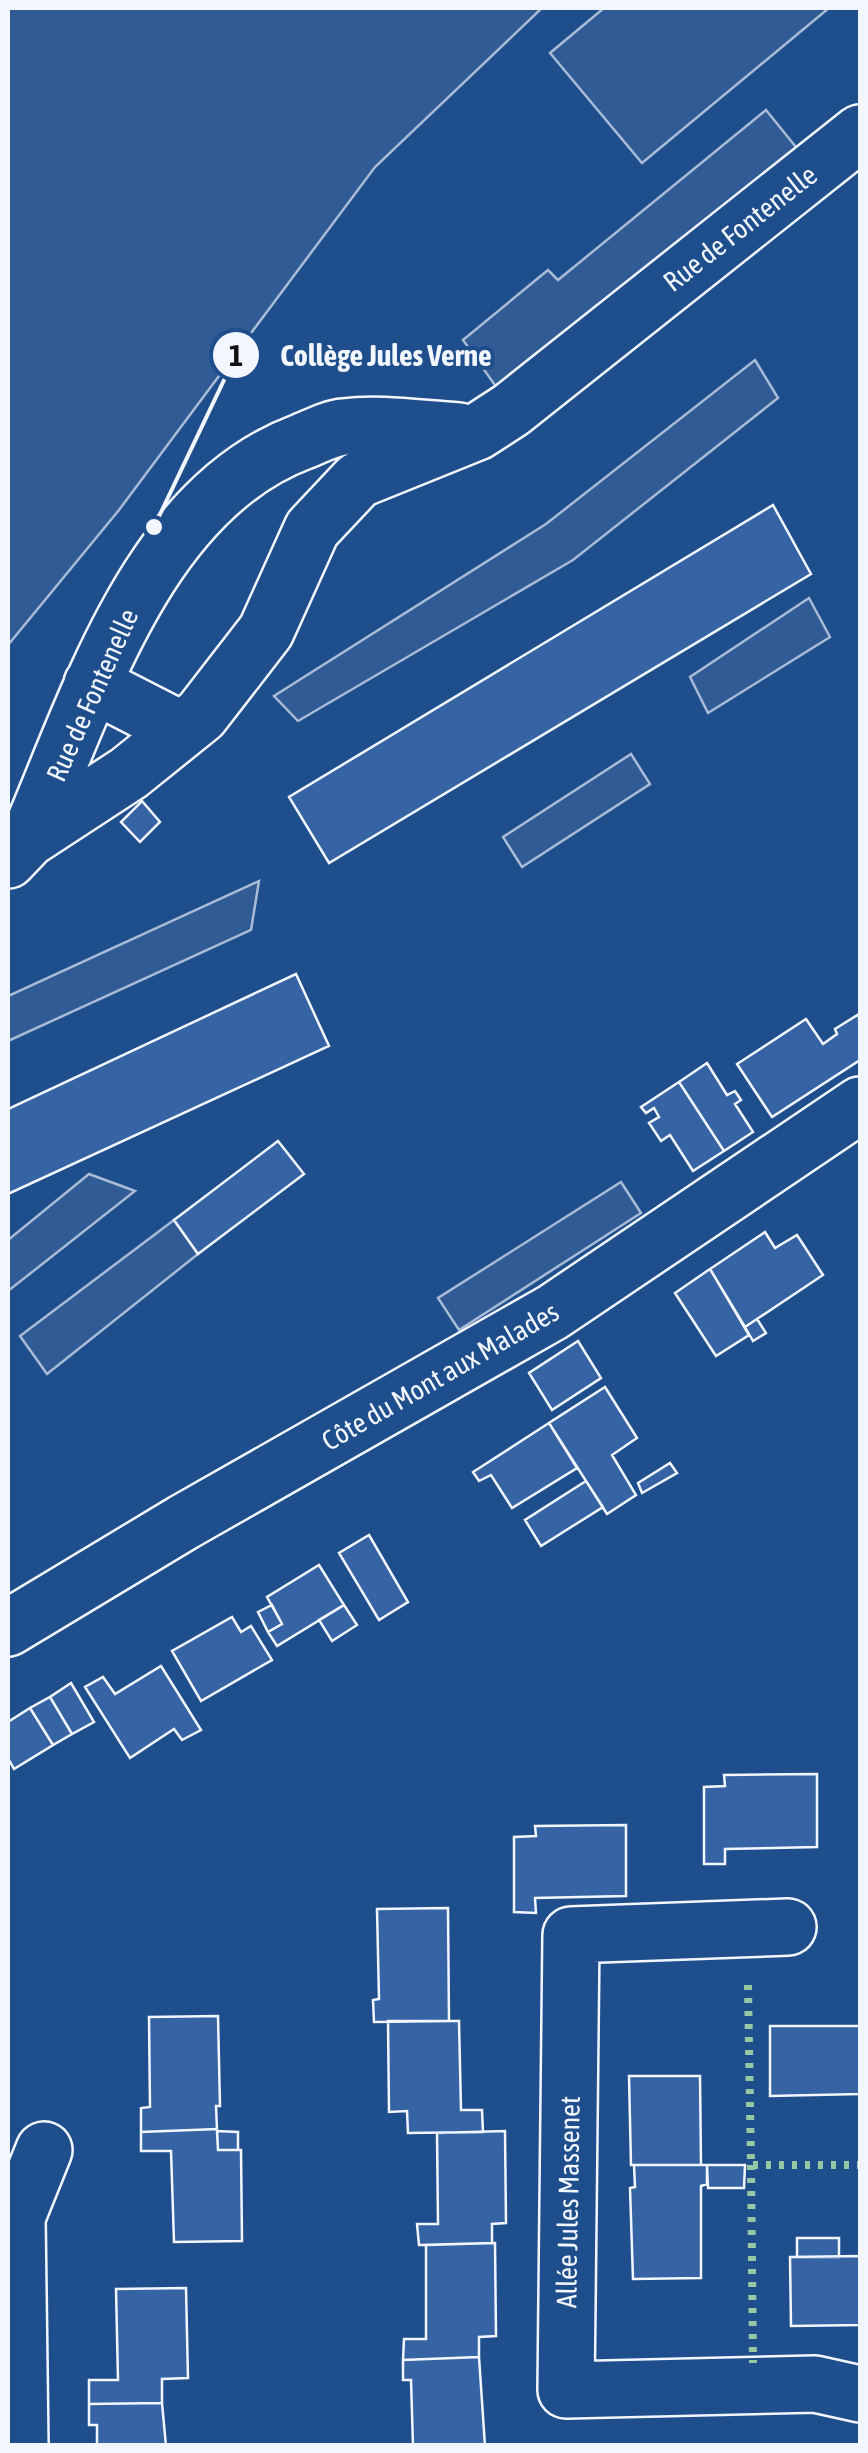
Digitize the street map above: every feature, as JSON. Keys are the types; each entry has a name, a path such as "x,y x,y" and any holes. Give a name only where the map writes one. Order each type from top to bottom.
{"street":[{"name":"Rue de Fontenelle","path":"18,850 129,773 201,715 266,631 312,529 358,480 477,432 562,371 860,133"},
{"name":"Rue de Fontenelle","path":"18,850 133,603 175,540 214,494 276,451 342,426 477,432"},
{"path":"92,684 182,730"},
{"name":"Côte du Mont aux Malades","path":"8,1628 184,1522 553,1312 860,1105"},
{"name":"Allée Jules Massenet","path":"788,1927 570,1935 566,2390 815,2384 860,2394"},
{"path":"20,2446 17,2217 44,2150"}],"shaded area":[{"path":"8,8 542,8 375,167 119,510 8,645"},
{"path":"604,8 829,8 642,163 550,53"},
{"path":"766,110 800,152 497,388 463,340 548,270 558,280"},
{"path":"755,360 778,398 573,560 298,721 274,696 546,524"},
{"path":"809,598 830,637 708,713 690,677"},
{"path":"631,754 650,784 522,867 503,837"},
{"path":"259,881 251,930 8,1041 8,996"},
{"path":"89,1174 135,1191 8,1291 8,1240"},
{"path":"621,1182 641,1213 459,1330 438,1298"},
{"path":"174,1220 198,1254 47,1374 20,1336"}],"building":[{"path":"773,505 811,574 329,863 289,797"},
{"path":"142,801 160,822 140,842 121,822"},
{"path":"296,974 329,1046 8,1194 8,1109"},
{"path":"859,1014 860,1060 772,1117 737,1064 806,1019 823,1044 837,1034 835,1029"},
{"path":"707,1063 727,1095 735,1091 741,1100 735,1104 753,1132 724,1151 679,1082"},
{"path":"679,1082 724,1151 693,1171 670,1135 661,1141 649,1123 659,1117 654,1108 646,1113 641,1107"},
{"path":"278,1141 304,1174 198,1254 174,1220"},
{"path":"765,1232 775,1248 797,1235 823,1275 745,1327 710,1269"},
{"path":"710,1269 749,1335 716,1356 675,1293"},
{"path":"757,1319 766,1333 753,1341 745,1327"},
{"path":"578,1341 601,1378 552,1410 529,1373"},
{"path":"605,1387 637,1438 612,1455 636,1495 607,1514 549,1423"},
{"path":"549,1423 577,1468 512,1508 491,1475 479,1481 473,1472"},
{"path":"670,1463 677,1473 642,1493 638,1483"},
{"path":"586,1481 603,1507 541,1546 525,1520"},
{"path":"369,1535 408,1602 379,1620 339,1553"},
{"path":"319,1565 344,1605 277,1646 268,1632 282,1624 267,1597"},
{"path":"272,1605 282,1624 268,1632 258,1612"},
{"path":"344,1605 357,1625 332,1641 319,1620"},
{"path":"232,1617 241,1632 251,1626 272,1660 201,1701 172,1651"},
{"path":"161,1666 201,1730 182,1740 174,1729 130,1758 85,1687 103,1677 115,1694"},
{"path":"71,1683 94,1722 72,1734 50,1697"},
{"path":"50,1697 72,1734 53,1745 30,1708"},
{"path":"30,1708 53,1745 14,1769 8,1758 8,1722"},
{"path":"817,1774 817,1847 725,1849 725,1864 704,1864 704,1787 725,1786 724,1775"},
{"path":"626,1825 626,1896 535,1898 536,1913 514,1912 514,1837 536,1836 535,1826"},
{"path":"448,1908 449,2021 374,2022 373,2000 379,1999 377,1909"},
{"path":"218,2016 217,2129 141,2132 141,2108 150,2107 149,2017"},
{"path":"388,2021 459,2021 461,2110 482,2110 483,2132 408,2133 407,2111 389,2112"},
{"path":"770,2026 860,2026 860,2094 770,2096"},
{"path":"629,2076 700,2076 701,2165 631,2165"},
{"path":"217,2129 218,2150 241,2150 242,2241 174,2242 171,2151 141,2151 141,2132"},
{"path":"217,2131 238,2132 238,2150 218,2150"},
{"path":"505,2131 506,2223 492,2224 492,2243 419,2245 417,2224 438,2224 437,2133"},
{"path":"634,2165 707,2165 707,2184 701,2186 701,2278 633,2279 630,2188 635,2187"},
{"path":"707,2165 745,2165 744,2188 708,2188"},
{"path":"797,2238 839,2238 839,2257 797,2257"},
{"path":"495,2243 496,2336 479,2337 479,2357 403,2360 404,2339 426,2339 426,2245"},
{"path":"860,2256 860,2325 791,2326 790,2257"},
{"path":"186,2288 188,2378 162,2379 162,2403 89,2404 89,2380 118,2380 116,2289"},
{"path":"479,2357 485,2446 413,2446 411,2380 403,2380 403,2360"},
{"path":"162,2403 166,2446 97,2446 97,2425 89,2425 89,2404"}],"hedge":[{"path":"748,1985 751,2165 860,2165"},
{"path":"751,2165 753,2363"}],"place":[{"name":"Collège Jules Verne","path":"154,527"}]}
